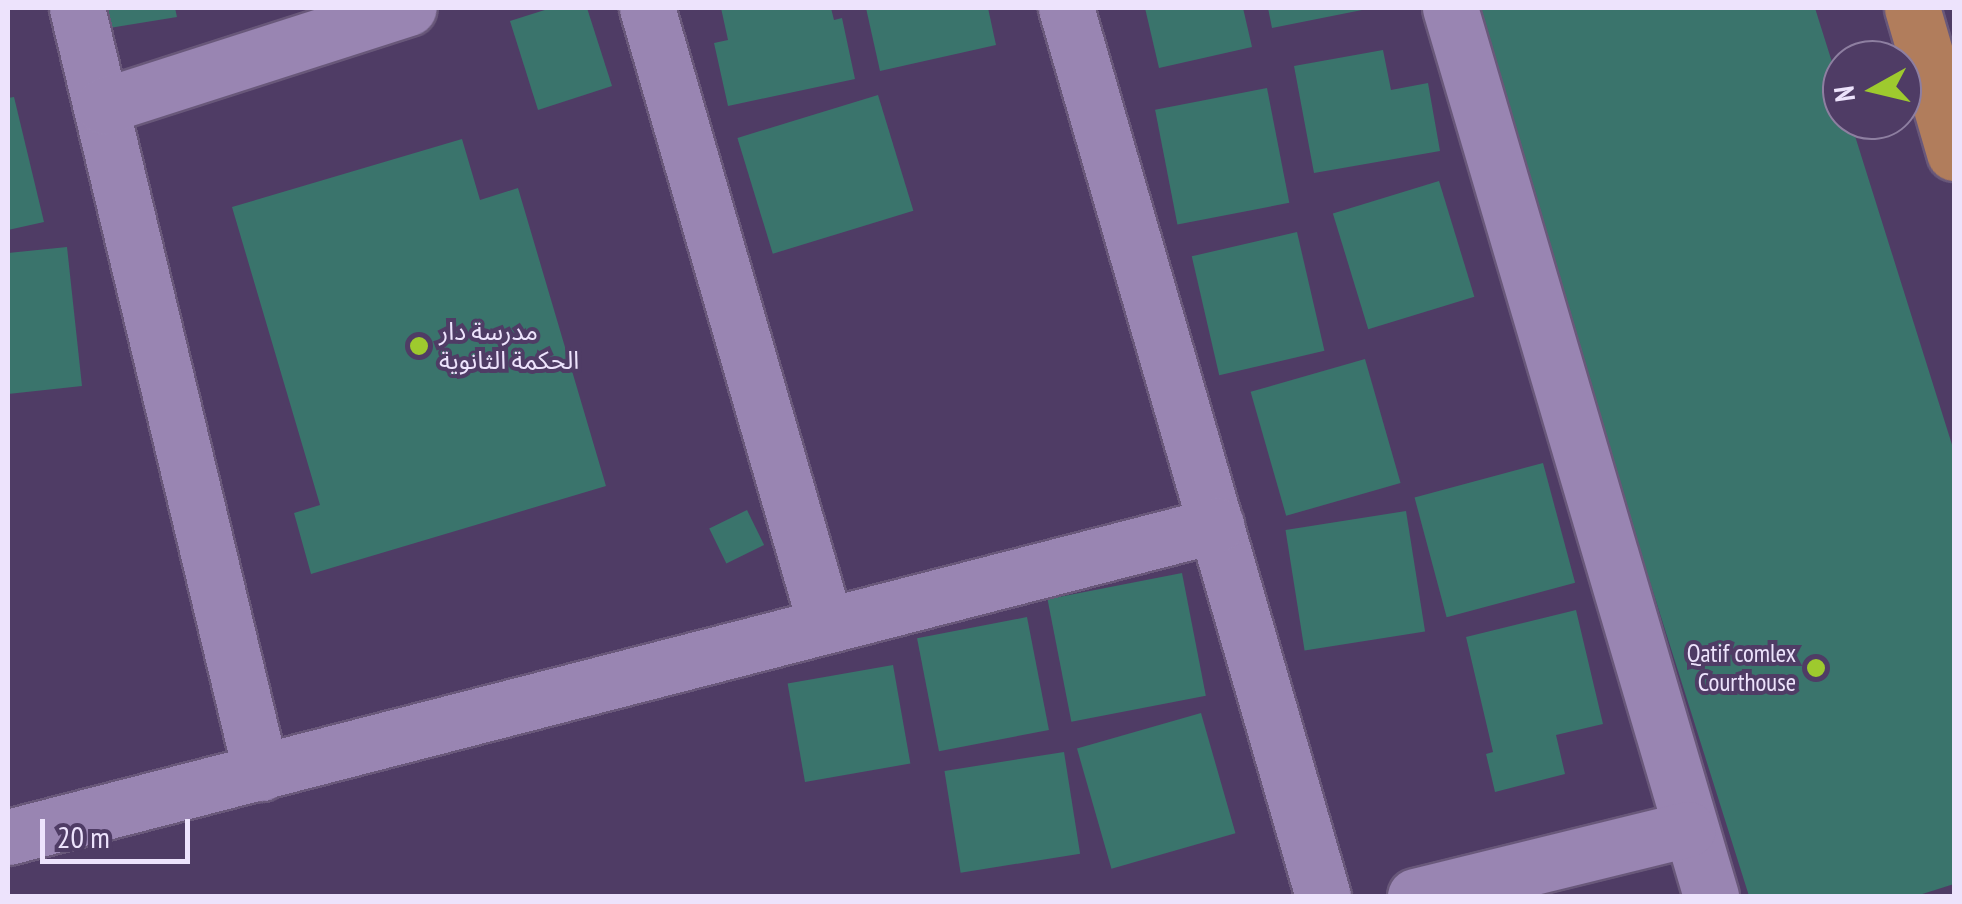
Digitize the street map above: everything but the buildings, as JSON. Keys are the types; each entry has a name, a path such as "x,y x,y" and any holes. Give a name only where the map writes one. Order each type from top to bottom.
{"main road":[{"path":"1912,8 1954,152"}],"street":[{"path":"77,8 261,772"},
{"path":"103,106 409,8"},
{"path":"646,8 826,626"},
{"path":"1066,8 1323,896"},
{"path":"1450,8 1688,829 1711,896"},
{"path":"8,837 1216,525"},
{"path":"1415,896 1688,829"}],"place":[{"name":"مدرسة دار الحكمة الثانوية","path":"419,346"},
{"name":"Qatif comlex Courthouse","path":"1816,668"}]}
